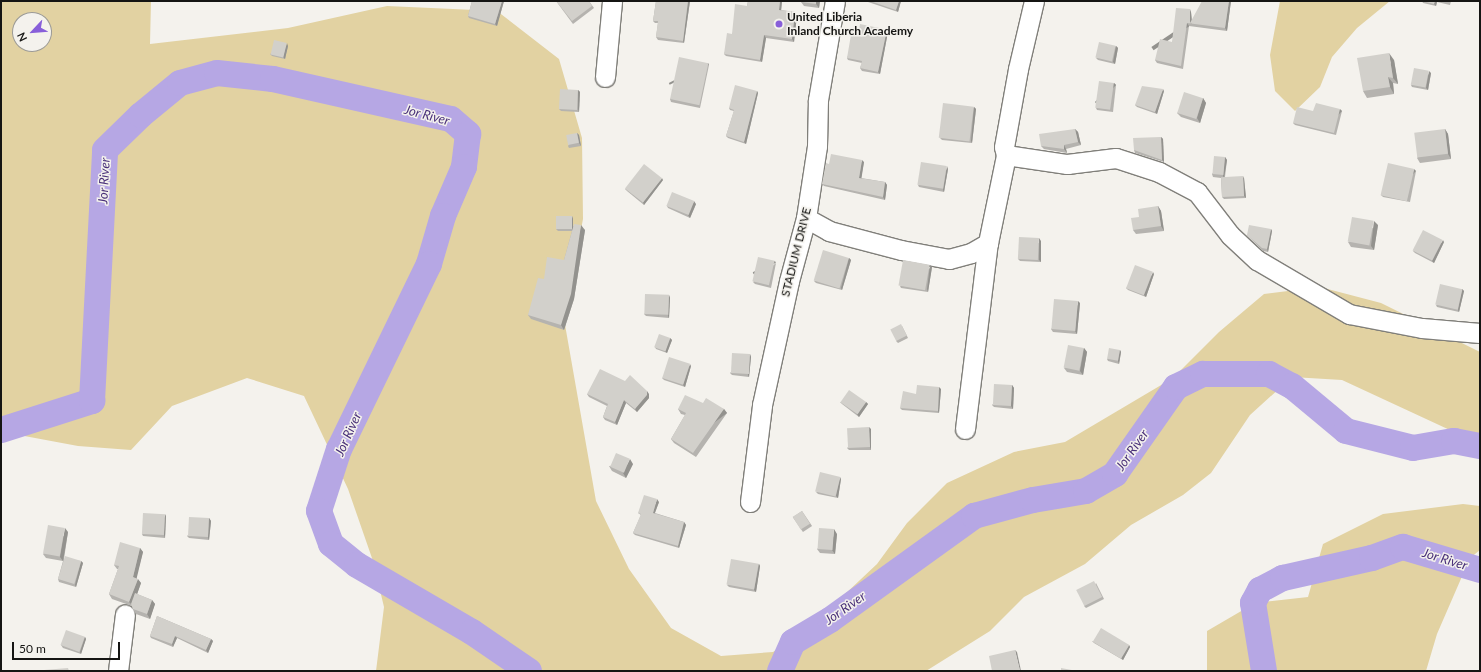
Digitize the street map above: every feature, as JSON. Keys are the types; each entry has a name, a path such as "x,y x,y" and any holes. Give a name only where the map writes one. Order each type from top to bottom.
{"street":[{"path":"605,77 612,1"},
{"name":"STADIUM DRIVE","path":"750,502 762,405 789,282 806,218 817,146 818,100 835,1"},
{"path":"965,429 988,243 1006,155 1004,148 1008,122 1034,1"},
{"path":"1006,155 1067,164 1116,158 1159,172 1197,192 1230,234 1257,260 1349,314 1422,328 1480,333"},
{"path":"806,218 829,231 901,250 949,259 971,253 988,243"},
{"path":"118,671 125,614"}],"shaded area":[{"path":"1,1 151,1 150,44 288,28 387,6 497,11 559,59 582,138 583,219 564,319 596,501 629,569 671,628 721,656 773,652 810,627 877,564 907,523 947,483 1014,452 1065,442 1173,378 1219,332 1264,294 1320,287 1381,303 1480,352 1480,444 1342,380 1292,377 1250,415 1211,473 1183,495 1131,525 1085,564 1024,597 990,631 926,671 376,671 384,607 373,561 348,489 304,396 247,378 172,406 131,450 78,446 19,435 1,422"},
{"path":"1280,1 1390,1 1357,28 1332,57 1320,87 1295,111 1275,91 1270,55"},
{"path":"1463,504 1480,506 1480,550 1470,558 1437,634 1426,671 1207,671 1207,631 1255,603 1308,597 1323,544 1383,514"}],"building":[{"path":"472,1 502,1 495,24 468,16"},
{"path":"556,1 589,1 592,6 572,21"},
{"path":"656,1 688,1 683,41 656,37 658,21 653,21"},
{"path":"748,1 780,1 779,10 795,12 792,39 764,35 760,60 724,54 727,33 732,34 735,4 747,6"},
{"path":"816,1 816,4 801,2"},
{"path":"870,1 899,1 896,10"},
{"path":"1202,1 1229,1 1225,28 1187,23 1181,66 1155,60 1160,39 1172,42 1176,8 1190,9 1190,23"},
{"path":"1422,1 1435,1 1434,4"},
{"path":"860,24 879,28 878,33 886,34 878,72 860,68 862,61 847,58 852,29 859,30"},
{"path":"274,40 287,43 283,58 271,55"},
{"path":"1099,42 1116,46 1112,61 1095,58"},
{"path":"1389,53 1393,78 1388,77 1390,87 1363,91 1357,58"},
{"path":"679,57 708,63 699,105 670,99"},
{"path":"1414,68 1429,71 1425,88 1411,85"},
{"path":"1099,81 1114,83 1110,110 1095,108"},
{"path":"735,85 757,91 744,142 726,136 734,110 729,108"},
{"path":"1142,86 1163,89 1155,112 1135,105"},
{"path":"560,89 578,90 577,110 559,109"},
{"path":"1184,92 1203,98 1196,119 1177,113"},
{"path":"943,103 974,107 970,142 939,138"},
{"path":"1316,103 1340,109 1334,133 1293,123 1297,107 1313,111"},
{"path":"1075,129 1078,142 1064,145 1064,149 1041,146 1039,134"},
{"path":"1445,129 1448,154 1417,158 1414,133"},
{"path":"577,133 579,143 568,145 566,135"},
{"path":"1161,137 1162,160 1134,150 1133,138"},
{"path":"831,154 862,160 859,178 885,182 883,197 822,184 826,163 829,164"},
{"path":"1214,156 1225,157 1223,175 1212,174"},
{"path":"921,162 947,166 943,189 917,185"},
{"path":"1388,163 1414,169 1407,201 1381,195"},
{"path":"644,164 662,178 643,203 625,188"},
{"path":"1243,176 1244,196 1222,197 1221,177"},
{"path":"672,192 694,201 689,215 666,206"},
{"path":"1158,206 1161,226 1133,230 1131,218 1139,217 1138,209"},
{"path":"556,216 572,216 572,229 556,229"},
{"path":"1352,217 1374,221 1369,245 1348,242"},
{"path":"574,224 581,225 571,294 561,325 528,315 538,278 544,279 547,257 564,260"},
{"path":"1249,225 1271,229 1267,249 1262,248 1247,235"},
{"path":"1423,230 1443,240 1432,260 1413,250"},
{"path":"1019,237 1039,238 1038,260 1018,259"},
{"path":"823,250 849,258 839,288 814,281"},
{"path":"758,257 775,261 769,285 752,281"},
{"path":"903,260 930,265 925,290 898,286"},
{"path":"1135,265 1153,272 1144,295 1126,288"},
{"path":"1440,284 1462,289 1458,310 1435,304"},
{"path":"645,294 669,295 668,315 644,314"},
{"path":"1054,299 1078,301 1075,331 1051,329"},
{"path":"901,324 907,336 896,341 890,329"},
{"path":"659,334 670,338 665,351 654,347"},
{"path":"1068,345 1084,348 1079,371 1064,368"},
{"path":"1109,348 1120,350 1118,361 1107,359"},
{"path":"732,353 750,354 749,374 731,373"},
{"path":"669,357 690,364 683,385 662,378"},
{"path":"600,369 625,381 630,375 647,391 647,395 635,409 624,400 615,422 603,417 608,404 587,394"},
{"path":"994,384 1012,385 1011,406 993,405"},
{"path":"917,385 939,387 938,411 900,408 903,391 916,394"},
{"path":"849,390 866,402 858,414 840,402"},
{"path":"685,395 703,403 706,398 724,409 693,453 671,439 686,413 678,409"},
{"path":"869,427 870,447 848,448 847,428"},
{"path":"616,453 630,459 624,473 610,467"},
{"path":"820,472 840,477 836,496 815,491"},
{"path":"644,495 657,499 653,513 684,522 678,546 633,533 641,514 638,513"},
{"path":"802,511 810,524 801,530 793,517"},
{"path":"143,513 165,514 164,535 142,534"},
{"path":"189,517 209,518 208,537 188,536"},
{"path":"48,525 65,528 60,557 43,554"},
{"path":"819,528 834,529 832,550 818,549"},
{"path":"120,542 140,548 133,577 138,579 129,602 109,594 119,566 114,565"},
{"path":"65,556 81,561 74,584 58,579"},
{"path":"731,559 759,564 754,589 726,585"},
{"path":"1094,581 1102,597 1084,606 1076,590"},
{"path":"135,593 152,600 147,614 133,609 131,604"},
{"path":"157,616 211,639 206,650 175,636 172,644 150,636"},
{"path":"1101,628 1129,645 1121,659 1093,642"},
{"path":"66,630 85,637 79,652 61,645"},
{"path":"1015,650 1020,671 992,671 989,656"},
{"path":"68,668 69,671 44,671 44,670"},
{"path":"1061,668 1077,671 1061,671"}],"waterway":[{"name":"Jor River","path":"1,430 92,401 105,150 141,115 180,83 217,73 273,79 451,119 468,134 464,167 443,216 429,264 339,449 319,511 331,544 357,565 472,632 529,671"},
{"name":"Jor River","path":"780,671 793,642 830,620 974,516 1033,500 1086,491 1115,474 1176,387 1203,374 1269,374 1292,386 1346,431 1413,448 1454,441 1480,446"},
{"name":"Jor River","path":"1264,671 1253,603 1260,590 1283,578 1372,558 1403,547 1480,570"}],"place":[{"name":"United Liberia Inland Church Academy","path":"779,24"}]}
